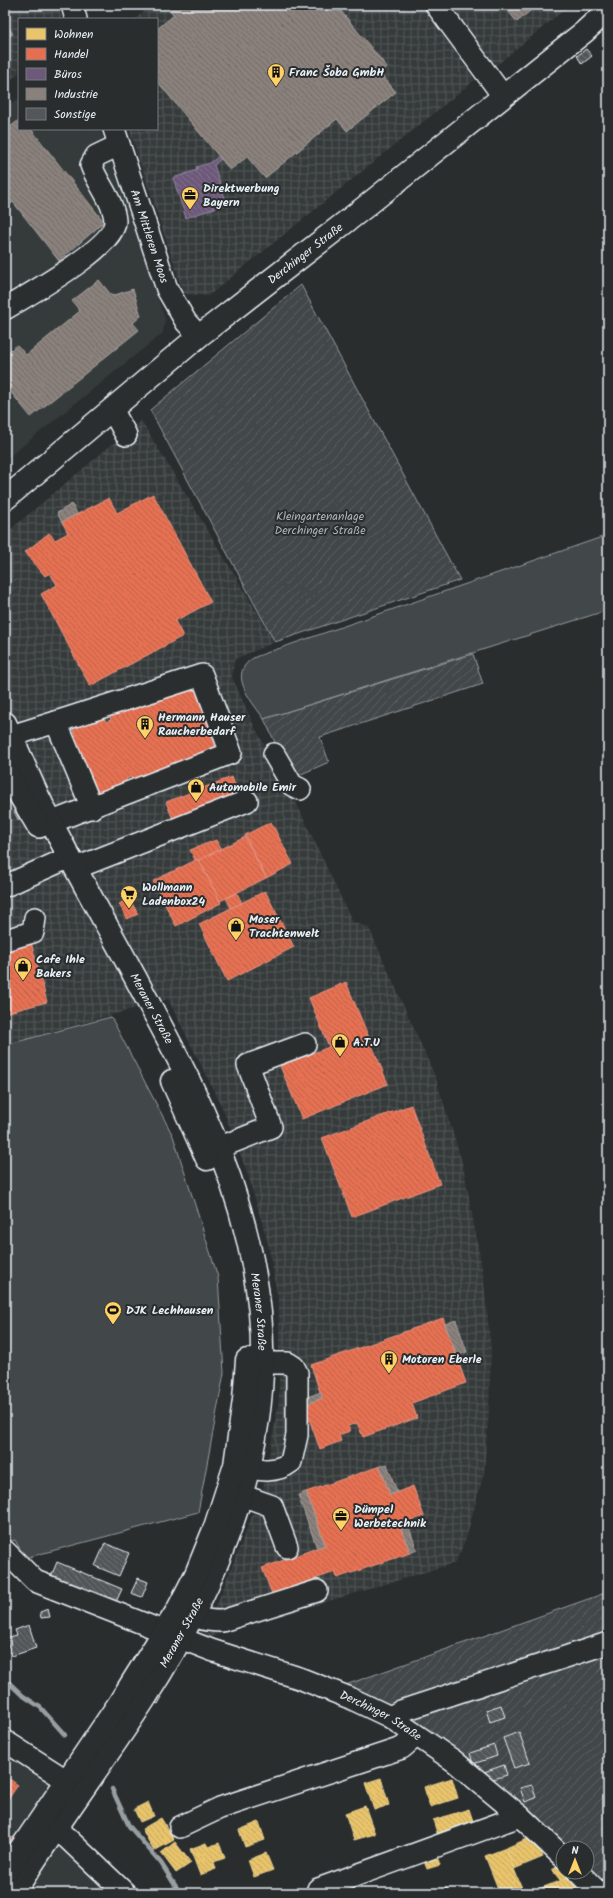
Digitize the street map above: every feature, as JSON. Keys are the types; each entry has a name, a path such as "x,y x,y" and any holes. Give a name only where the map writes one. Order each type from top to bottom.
{"main road":[{"name":"Derchinger Straße","path":"6,497 199,336 365,207 584,32 608,10"},
{"name":"Meraner Straße","path":"8,729 11,765 175,1052 205,1114 241,1214 256,1287 254,1363 241,1427 242,1466 234,1493 219,1559 186,1611 134,1715 14,1893"},
{"name":"Meraner Straße","path":"68,863 158,1052 208,1162 220,1195 239,1264 254,1363"},
{"name":"Meraner Straße","path":"5,1872 118,1705 173,1635"}],"street":[{"path":"72,5 76,18"},
{"path":"436,5 503,96"},
{"path":"5,309 76,265 109,237 114,230 115,221 113,210 91,165 96,156 116,137"},
{"name":"Am Mittleren Moos","path":"116,137 167,289 186,322 199,336"},
{"path":"112,409 126,435"},
{"path":"8,729 56,722 202,675 231,753 92,808 45,824"},
{"path":"56,722 92,808"},
{"path":"274,754 292,785 300,789"},
{"path":"5,886 247,802"},
{"path":"5,940 33,932 35,918"},
{"path":"218,1148 271,1127 248,1065 305,1044"},
{"path":"242,1466 274,1471 284,1467 291,1462 297,1434 297,1373 294,1367 288,1363 254,1363"},
{"path":"234,1493 272,1506 287,1547"},
{"name":"Derchinger Straße","path":"5,1551 35,1581 212,1650 299,1678 350,1698 390,1717 454,1761 520,1816 555,1849"},
{"path":"186,1611 207,1621 222,1621 317,1592"},
{"path":"390,1717 401,1711 608,1643"},
{"path":"180,1827 220,1808 402,1748 416,1736"},
{"path":"5,1741 66,1780"},
{"path":"317,1893 318,1889 520,1816"},
{"path":"56,1830 67,1838 101,1875 125,1893"},
{"path":"586,1880 599,1893"}],"shaded area":[{"path":"5,5 58,5 62,18 18,18 18,74 5,84"},
{"path":"152,5 422,5 475,80 208,296 184,294 129,130 158,130 158,18 136,18"},
{"path":"446,5 570,5 493,68"},
{"path":"18,99 18,130 100,130 165,319 163,333 5,460 5,109"},
{"path":"141,420 275,642 235,659 232,677 255,728 294,798 352,921 369,928 435,1076 463,1165 483,1273 491,1349 489,1410 484,1472 466,1539 455,1563 203,1639 263,1488 279,1401 279,1304 268,1243 248,1175 222,1107 168,999 5,1045 5,534"},
{"path":"5,1727 54,1763 75,1835 138,1893 5,1893"}],"green space":[{"name":"Kleingartenanlage Derchinger Straße","path":"301,285 460,580 275,642 150,410"},
{"path":"608,535 608,610 264,719 245,691 242,683 243,668 255,657"},
{"path":"473,654 483,684 320,737 329,762 292,778 264,719"},
{"name":"DJK Lechhausen","path":"111,1017 173,1136 218,1277 224,1373 198,1512 25,1558 15,1540 5,1542 5,1045"},
{"path":"608,1592 608,1893 595,1880 595,1840 555,1840 555,1843 542,1836 337,1688"}],"building: Wohnen":[{"path":"381,1778 389,1805 374,1810 365,1783"},
{"path":"452,1778 458,1798 430,1807 424,1787"},
{"path":"148,1802 154,1816 140,1822 134,1809"},
{"path":"365,1806 375,1834 354,1840 345,1813"},
{"path":"469,1809 475,1827 439,1839 433,1820"},
{"path":"161,1818 174,1840 154,1851 142,1829"},
{"path":"259,1822 265,1840 245,1847 239,1830"},
{"path":"534,1836 543,1857 514,1869 506,1848"},
{"path":"175,1842 191,1863 176,1873 161,1853"},
{"path":"206,1843 208,1847 219,1843 225,1858 214,1862 216,1869 200,1875 190,1849"},
{"path":"506,1848 524,1893 495,1893 499,1891 485,1856"},
{"path":"435,1851 440,1865 427,1869 422,1856"},
{"path":"266,1853 273,1870 254,1877 248,1860"},
{"path":"562,1880 580,1880 586,1885 564,1893 537,1893 536,1890"},
{"path":"447,1888 448,1893 435,1892"}],"building: Handel":[{"path":"153,494 211,602 175,621 183,636 90,686 41,594 57,585 50,573 45,576 25,552 49,533 55,540 68,533 62,522 109,498 117,513"},
{"name":"Hermann Hauser Raucherbedarf","path":"193,683 217,752 133,782 131,777 126,779 128,784 97,795 72,726 103,715 106,722 111,720 109,713"},
{"path":"232,777 238,793 224,798 218,782"},
{"name":"Automobile Emir","path":"218,782 225,803 174,822 166,802"},
{"path":"271,822 293,864 266,878 245,835"},
{"path":"245,837 266,878 220,901 199,860"},
{"path":"216,840 221,849 199,860 195,860 190,850"},
{"path":"198,859 221,903 176,926 153,881"},
{"path":"265,891 294,947 227,981 199,924"},
{"path":"237,893 242,903 231,908 226,898"},
{"path":"129,898 138,914 127,919 119,904"},
{"name":"Cafe Ihle Bakers","path":"30,938 47,1002 5,1013 5,945"},
{"name":"A.T.U","path":"346,982 388,1084 302,1119 280,1066 329,1047 309,998"},
{"path":"411,1105 440,1184 352,1217 322,1138"},
{"name":"Motoren Eberle","path":"443,1318 466,1383 412,1403 417,1418 363,1437 357,1423 348,1426 350,1431 339,1435 341,1441 320,1449 304,1405 322,1398 311,1365"},
{"path":"380,1466 390,1495 413,1486 424,1516 400,1525 410,1553 337,1578 335,1572 272,1594 262,1568 325,1545 306,1492"},
{"path":"5,1776 18,1785 5,1804"},
{"path":"13,1837 16,1838 11,1845 8,1844"},
{"path":"106,1887 112,1893 101,1893"}],"building: Büros":[{"path":"219,156 221,159 214,165 227,204 186,218 173,178 197,170 196,167 210,163"}],"building: Industrie":[{"name":"Franc Šoba GmbH","path":"336,5 387,67 380,73 396,92 347,131 337,119 265,178 247,157 230,170 158,82 158,28 174,15 167,6"},
{"path":"503,5 537,5 517,22"},
{"path":"5,22 13,34 5,38"},
{"path":"18,121 18,130 32,130 104,222 59,261 13,202 5,209 5,131"},
{"path":"99,280 112,296 133,289 141,316 133,323 139,330 31,417 5,385 5,355 17,345 26,355 80,311 72,301"},
{"path":"72,504 77,514 62,522 57,513"},
{"path":"17,810 21,818 18,820 14,812"},
{"path":"456,1320 467,1352 457,1356 445,1324"},
{"path":"321,1392 322,1398 304,1405 302,1399"},
{"path":"387,1464 397,1492 390,1495 380,1466"},
{"path":"306,1492 325,1545 317,1548 298,1495"},
{"path":"407,1522 417,1550 410,1553 400,1525"}],"building: Sonstige":[{"path":"586,49 592,56 582,64 577,56"},
{"path":"105,1543 129,1553 119,1576 95,1566"},
{"path":"57,1562 122,1589 114,1606 50,1579"},
{"path":"138,1578 148,1582 142,1597 131,1593"},
{"path":"48,1609 50,1617 41,1618 40,1612"},
{"path":"29,1625 36,1648 12,1656 6,1638 17,1635 15,1630"},
{"path":"159,1696 162,1697 158,1704 155,1703"},
{"path":"501,1705 505,1717 490,1722 486,1710"},
{"path":"519,1732 530,1763 514,1768 503,1738"},
{"path":"494,1745 497,1756 473,1764 470,1753"},
{"path":"504,1765 507,1775 487,1781 484,1772"},
{"path":"532,1785 536,1798 525,1802 520,1788"}],"waterway":[{"path":"5,1679 22,1695 40,1707 65,1735"},
{"path":"112,1789 129,1826 161,1863 180,1893"}],"place":[{"name":"Franc Šoba GmbH","path":"276,87"},
{"name":"Direktwerbung Bayern","path":"190,210"},
{"name":"Hermann Hauser Raucherbedarf","path":"145,739"},
{"name":"Automobile Emir","path":"196,802"},
{"name":"Wollmann Ladenbox24","path":"129,909"},
{"name":"Moser Trachtenwelt","path":"236,941"},
{"name":"Cafe Ihle Bakers","path":"23,981"},
{"name":"A.T.U","path":"340,1057"},
{"name":"DJK Lechhausen","path":"113,1325"},
{"name":"Motoren Eberle","path":"389,1374"},
{"name":"Dümpel Werbetechnik","path":"341,1531"}]}
